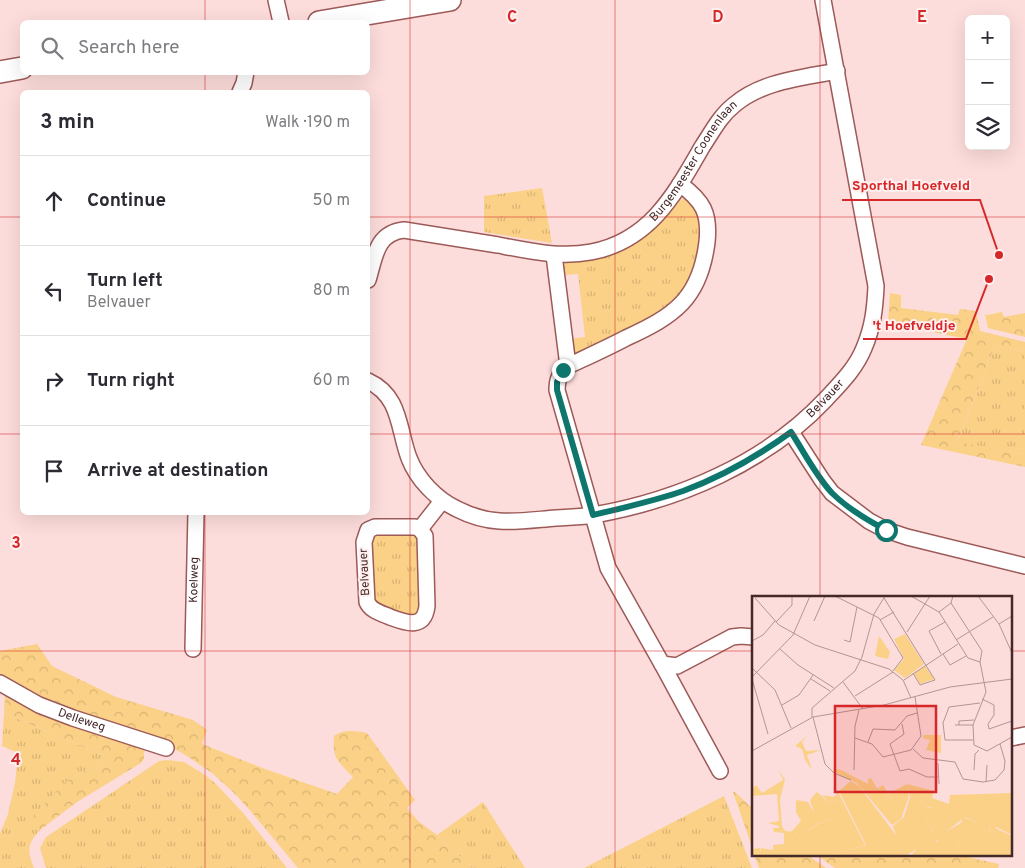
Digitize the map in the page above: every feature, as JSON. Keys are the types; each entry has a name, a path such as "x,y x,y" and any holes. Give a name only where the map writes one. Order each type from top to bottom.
{"street":[{"path":"276,0 281,20"},
{"path":"331,20 450,0"},
{"name":"Belvauer","path":"370,382 390,400 397,414 408,457 420,477 442,501 470,515 500,522 593,515 683,491 722,474 764,451 791,432 811,415 849,374 864,350 873,324 874,314 876,286 823,0"},
{"path":"0,72 20,68"},
{"name":"Burgemeester Coonenlaan","path":"370,274 384,237 389,233 404,230 554,255 592,252 623,241 646,226 658,215 680,184 722,116 741,100 768,86 837,71"},
{"path":"241,90 246,75"},
{"path":"680,184 700,200 705,209 707,223 706,254 695,286 671,315 568,366 560,375 557,382 557,390 608,568 720,771"},
{"path":"554,255 568,366"},
{"path":"791,432 832,493 869,521 886,530 1025,566"},
{"path":"420,529 442,501"},
{"name":"Koelweg","path":"193,649 196,515"},
{"name":"Belvauer","path":"375,527 415,527 420,529 426,542 427,606 425,616 418,622 409,624 373,610 368,606 364,542 368,530 375,527"},
{"path":"662,664 677,666 732,637 752,637"},
{"name":"Delleweg","path":"0,683 39,705 166,748"},
{"path":"1012,738 1025,735"}],"green space":[{"path":"542,188 552,243 484,232 484,196"},
{"path":"679,200 691,201 700,217 701,244 691,279 679,297 662,314 573,357 570,339 585,337 578,274 562,275 562,262 585,260"},
{"path":"890,293 901,295 901,308 958,315 960,309 976,311 980,331 1025,342 1025,352 995,345 957,442 1025,454 1025,467 921,445 967,339 888,323"},
{"path":"1002,312 1004,317 1025,313 1025,337 988,328 985,314"},
{"path":"995,345 1025,352 1025,454 957,443"},
{"path":"409,531 419,537 422,608 412,619 374,606 368,544 375,533"},
{"path":"37,644 52,666 116,697 193,720 207,730 202,744 265,769 337,794 353,777 335,755 334,736 346,731 367,733 415,800 407,808 418,821 437,835 472,868 298,868 233,792 212,773 187,756 170,746 77,716 0,678 0,651"},
{"path":"5,694 53,719 112,735 144,748 144,759 141,763 77,802 40,830 23,827 66,781 107,761 107,757 4,713"},
{"path":"4,713 107,757 107,761 66,781 24,827 40,830 33,839 29,852 34,868 0,868 0,834 8,814 15,783 18,753 2,746"},
{"path":"159,761 184,762 216,784 244,814 287,868 46,868 40,848 46,837"},
{"path":"733,792 752,808 752,847"},
{"path":"724,796 752,868 584,868"},
{"path":"483,802 525,868 472,868 437,835"},
{"path":"755,856 809,856 826,868 759,868"},
{"path":"818,856 963,856 999,864 998,868 835,868"}],"place":[{"name":"Sporthal Hoefveld","path":"999,255"},
{"name":"'t Hoefveldje","path":"989,279"}],"route":[{"path":"563,370 557,382 557,390 593,515 683,491 722,474 764,451 791,432 832,493 869,521 886,530"}]}
